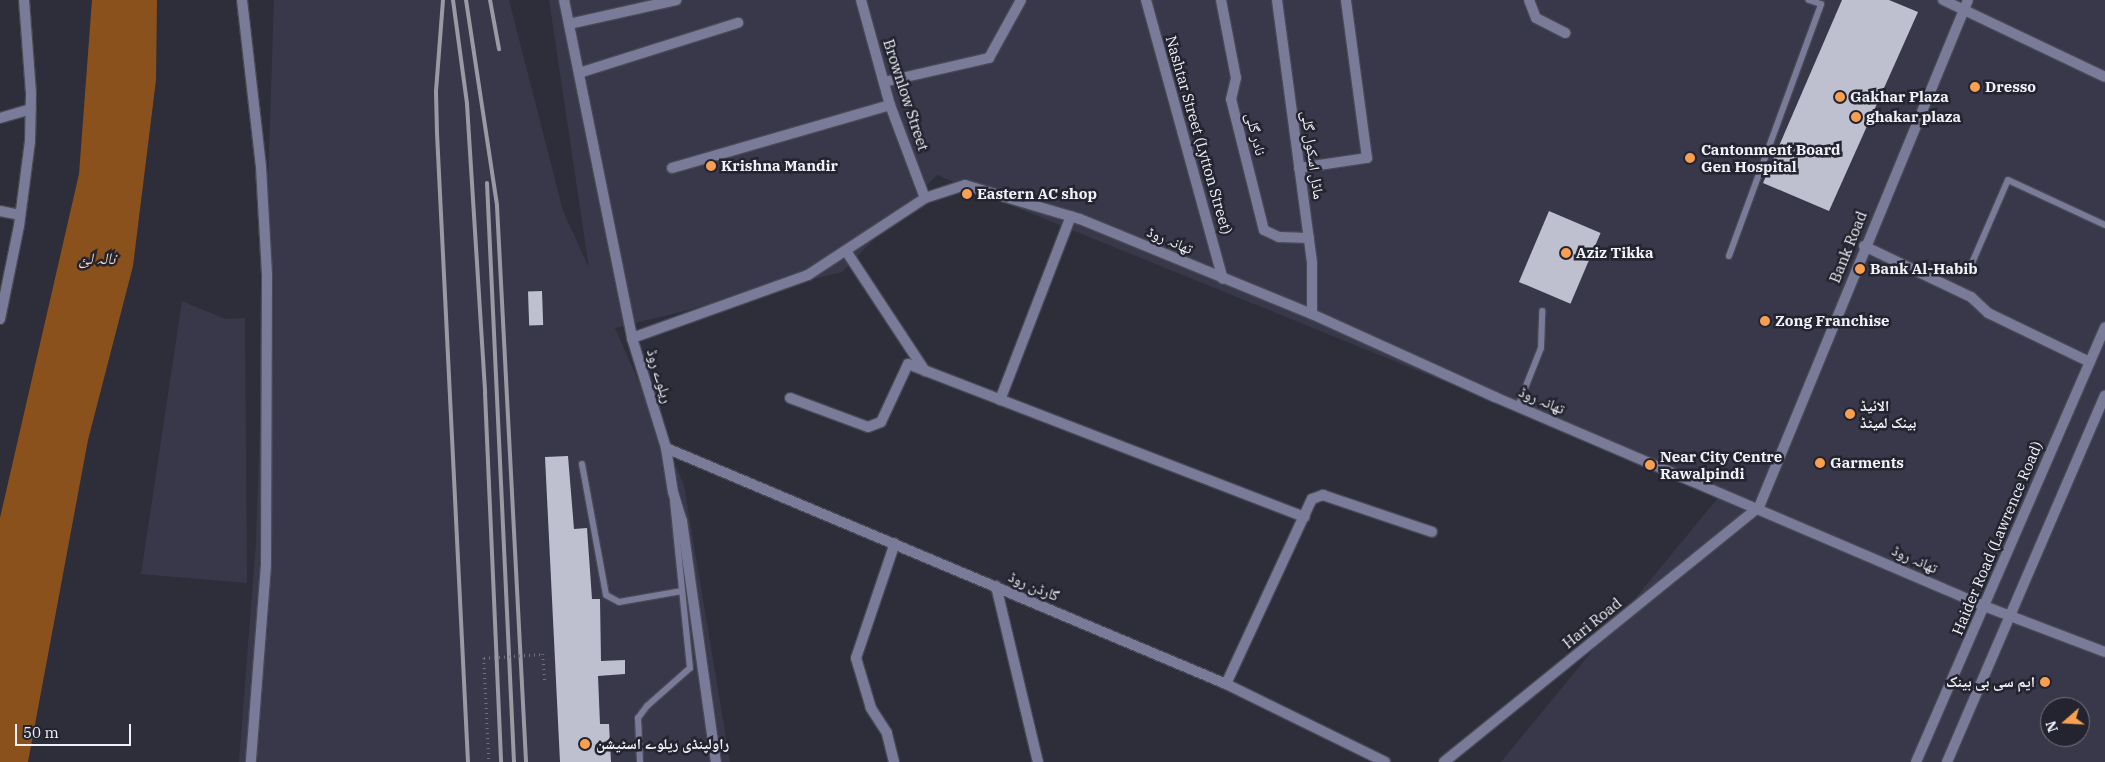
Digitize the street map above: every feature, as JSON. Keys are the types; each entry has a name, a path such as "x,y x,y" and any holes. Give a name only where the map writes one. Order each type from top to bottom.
{"street":[{"path":"0,319 20,215 30,141 24,0"},
{"path":"242,0 261,167 267,294 266,565 251,762"},
{"name":"ریلوے روڈ","path":"564,0 632,338 666,448 673,492 682,520 716,762"},
{"path":"569,24 676,0"},
{"name":"Brownlow Street","path":"862,0 890,105 925,198"},
{"path":"884,82 989,58 1012,12 1021,0"},
{"name":"Nashtar Street (Lytton Street)","path":"1146,0 1223,279"},
{"name":"نادر گلی","path":"1220,0 1236,78 1232,100 1264,230 1279,237 1309,238"},
{"name":"ماڈل اسکول گلی","path":"1277,0 1309,238 1312,314"},
{"path":"1299,168 1367,158 1346,0"},
{"path":"1529,0 1536,18 1565,34"},
{"path":"1942,0 2105,77"},
{"name":"Bank Road","path":"1759,507 1864,246 1968,0"},
{"path":"579,73 738,23"},
{"path":"672,168 890,105"},
{"path":"0,118 30,109"},
{"name":"تھانہ روڈ","path":"925,198 965,185 1071,216 1312,314 1518,406 1759,507 1984,606 2105,652"},
{"path":"632,338 808,275 925,198"},
{"path":"0,211 20,215"},
{"path":"1000,400 1071,216"},
{"path":"1864,246 1971,297 1988,313 2090,362"},
{"path":"846,251 925,371"},
{"name":"Haider Road (Lawrence Road)","path":"1916,762 2105,326"},
{"path":"790,398 868,426 880,422 908,364 1305,517"},
{"path":"1947,762 2105,396"},
{"name":"گارڈن روڈ","path":"666,448 1226,684 1385,762"},
{"path":"1226,684 1312,499 1323,495 1432,532"},
{"name":"Hari Road","path":"1444,762 1759,507"},
{"path":"894,762 887,732 871,708 856,658 895,543"},
{"path":"996,586 1038,762"}],"lane":[{"path":"1729,256 1821,4 1809,0"},
{"path":"1972,264 2008,180 2105,225"},
{"path":"1518,406 1542,348 1542,311"},
{"path":"582,464 606,595 619,602 682,592"},
{"path":"640,762 638,718 647,706 690,668 673,524 673,492"}],"path":[{"path":"489,762 484,658 544,654 545,680"}],"shaded area":[{"path":"274,0 509,0 563,211 589,268 549,0 2105,0 2105,762 1501,762 1721,494 937,175 842,272 615,328 684,485 730,762 239,762 256,542"},
{"path":"182,301 225,319 245,318 247,583 141,574"}],"water":[{"name":"نالہ لئ","path":"92,0 157,0 156,80 133,266 88,440 28,762 0,762 0,518 79,174"}],"building":[{"name":"Gakhar Plaza","path":"1842,0 1889,0 1918,12 1829,211 1763,183"},
{"path":"1549,211 1601,233 1570,304 1519,282"},
{"path":"528,291 542,291 543,325 529,325"},
{"path":"568,456 574,529 587,528 592,599 600,599 601,661 625,660 625,674 598,676 600,724 609,724 611,762 560,762 545,457"}],"railway":[{"path":"443,0 436,92 437,133 468,762"},
{"path":"453,0 467,104 485,393 501,762"},
{"path":"466,0 497,206 526,762"},
{"path":"490,0 499,49"},
{"path":"487,183 514,762"}],"place":[{"name":"Dresso","path":"1975,87"},
{"name":"Gakhar Plaza","path":"1840,97"},
{"name":"ghakar plaza","path":"1856,117"},
{"name":"Cantonment Board Gen Hospital","path":"1690,158"},
{"name":"Krishna Mandir","path":"711,166"},
{"name":"Eastern AC shop","path":"967,194"},
{"name":"Aziz Tikka","path":"1566,253"},
{"name":"Bank Al-Habib","path":"1860,269"},
{"name":"Zong Franchise","path":"1765,321"},
{"name":"الائیڈ بینک لمیٹڈ","path":"1850,414"},
{"name":"Garments","path":"1820,463"},
{"name":"Near City Centre Rawalpindi","path":"1650,465"},
{"name":"ایم سی بی بینک","path":"2045,682"},
{"name":"راولپنڈی ریلوے اسٹیشن","path":"585,744"}]}
